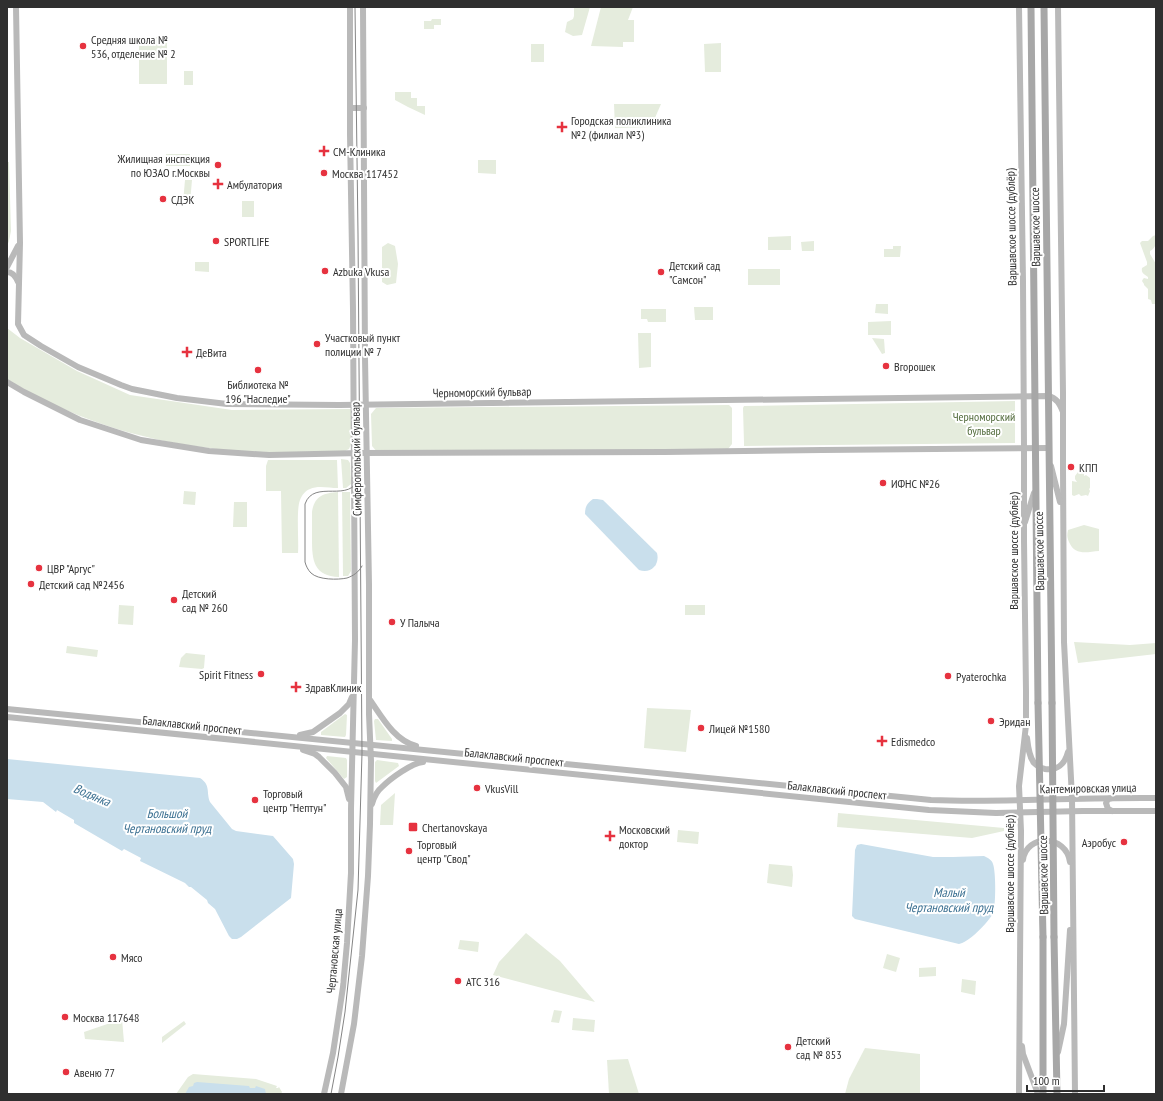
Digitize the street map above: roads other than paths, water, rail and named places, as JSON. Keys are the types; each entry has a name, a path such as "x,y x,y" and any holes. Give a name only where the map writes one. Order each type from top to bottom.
{"main road":[{"name":"Черноморский бульвар","path":"16,7 20,243 18,324 24,335 41,346 78,367 121,385 132,389 177,398 227,404 366,405 1048,396"},
{"name":"Симферопольский бульвар","path":"350,7 355,640 351,809"},
{"name":"Симферопольский бульвар","path":"363,7 371,809"},
{"name":"Варшавское шоссе (дублёр)","path":"1019,7 1026,691 1026,725 1020,781 1019,1094"},
{"name":"Варшавское шоссе","path":"1031,7 1038,703 1043,937 1043,1094"},
{"name":"Варшавское шоссе","path":"1044,7 1057,1094"},
{"path":"1058,7 1065,656 1072,798 1075,1094"},
{"path":"350,108 364,108"},
{"path":"7,267 20,243"},
{"path":"7,272 16,277 18,284"},
{"path":"7,382 80,420 142,440 209,451 269,455 1049,448"},
{"path":"1048,396 1053,397 1057,401 1063,412"},
{"path":"1050,456 1063,515"},
{"path":"1024,528 1036,481"},
{"path":"282,736 301,735 313,732 340,713 349,704 353,696"},
{"path":"370,700 382,719 400,739 410,744 432,750"},
{"name":"Балаклавский проспект","path":"7,709 931,800 1020,800"},
{"name":"Балаклавский проспект","path":"7,717 921,809 955,812 1020,813"},
{"path":"1026,725 1030,757 1039,767 1050,769 1057,768 1066,760 1069,749"},
{"path":"353,743 364,748 371,754"},
{"path":"353,752 370,744"},
{"path":"290,746 315,754 319,757 346,787 351,809"},
{"path":"341,1094 354,1024 362,956 371,809 375,797 382,787 417,762 432,760"},
{"name":"Кантемировская улица","path":"1020,800 1072,798 1156,798"},
{"path":"1112,798 1107,801 1106,806 1108,810 1112,811"},
{"name":"Чертановская улица","path":"324,1094 337,1030 343,987 351,873 351,809"},
{"name":"Кантемировская улица","path":"1020,813 1072,811 1156,811"},
{"path":"1020,879 1023,856 1025,852 1032,845 1046,841 1056,842 1067,852 1073,879"},
{"path":"1056,1061 1064,1024 1073,896"},
{"path":"1019,1031 1023,1054 1038,1094"}],"water":[{"path":"593,499 603,500 657,553 658,557 654,568 647,571 639,570 585,514 587,505"},
{"name":"Большой Чертановский пруд","path":"7,759 200,778 206,783 210,802 232,829 236,831 273,836 293,859 294,864 291,898 241,937 232,939 215,909 208,903 207,900 185,883 140,861 141,858 124,849 122,851 74,823 74,820 57,810 56,812 43,802 7,799"},
{"name":"Малый Чертановский пруд","path":"861,844 933,857 984,856 990,859 994,868 995,881 994,909 991,917 978,932 968,940 959,944 855,919 852,916 855,850 857,845"},
{"path":"194,1083 249,1086 250,1088 255,1088 256,1086 265,1089 266,1094 185,1094 189,1087 193,1086"}],"tram line":[{"path":"331,1094 345,1012 358,890 362,753 355,7"},
{"path":"359,477 355,485 348,489 316,493 310,497 305,504 305,562 311,573 318,577 328,579 347,578 358,572 362,566"}],"place":[{"name":"Средняя школа № 536, отделение № 2","path":"83,46"},
{"name":"Городская поликлиника №2 (филиал №3)","path":"562,127"},
{"name":"СМ-Клиника","path":"324,151"},
{"name":"Жилищная инспекция по ЮЗАО г.Москвы","path":"218,165"},
{"name":"Москва 117452","path":"324,173"},
{"name":"Амбулатория","path":"218,184"},
{"name":"СДЭК","path":"163,199"},
{"name":"SPORTLIFE","path":"216,241"},
{"name":"Azbuka Vkusa","path":"325,271"},
{"name":"Детский сад \"Самсон\"","path":"661,272"},
{"name":"Участковый пункт полиции № 7","path":"317,344"},
{"name":"ДеВита","path":"187,352"},
{"name":"Вгорошек","path":"886,366"},
{"name":"Библиотека № 196 \"Наследие\"","path":"258,370"},
{"name":"КПП","path":"1071,467"},
{"name":"ИФНС №26","path":"883,483"},
{"name":"ЦВР \"Аргус\"","path":"39,568"},
{"name":"Детский сад №2456","path":"31,584"},
{"name":"Детский сад № 260","path":"174,600"},
{"name":"У Палыча","path":"392,622"},
{"name":"Spirit Fitness","path":"261,674"},
{"name":"Pyaterochka","path":"948,676"},
{"name":"ЗдравКлиник","path":"296,687"},
{"name":"Эридан","path":"991,721"},
{"name":"Лицей №1580","path":"701,728"},
{"name":"Edismedco","path":"882,741"},
{"name":"VkusVill","path":"477,788"},
{"name":"Торговый центр \"Нептун\"","path":"255,800"},
{"name":"Chertanovskaya","path":"413,827"},
{"name":"Московский доктор","path":"610,836"},
{"name":"Аэробус","path":"1124,842"},
{"name":"Торговый центр \"Свод\"","path":"409,851"},
{"name":"Мясо","path":"113,957"},
{"name":"АТС 316","path":"458,981"},
{"name":"Москва 117648","path":"65,1017"},
{"name":"Детский сад № 853","path":"788,1047"},
{"name":"Авеню 77","path":"66,1072"}],"water label":[{"name":"Водянка","path":"92,795"}]}
